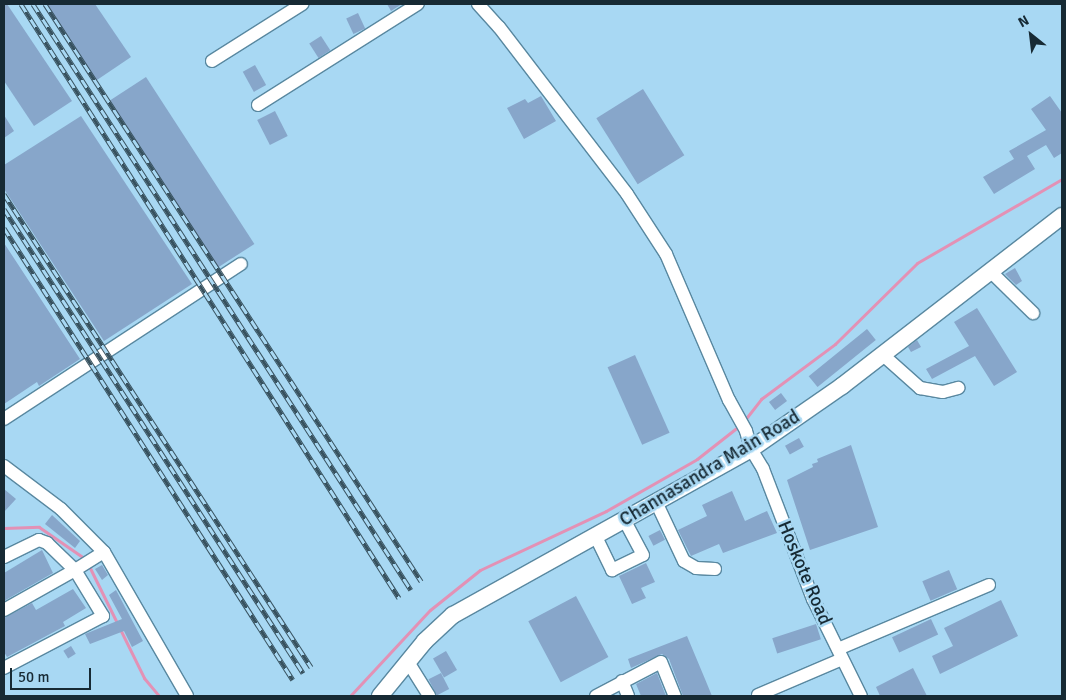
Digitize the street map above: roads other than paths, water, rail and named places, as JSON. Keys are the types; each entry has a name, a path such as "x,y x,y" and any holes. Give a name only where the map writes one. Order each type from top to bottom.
{"main road":[{"name":"Channasandra Main Road","path":"380,696 408,662 453,615 657,504 751,449 883,355 1062,216"}],"street":[{"path":"212,61 302,4"},
{"path":"258,105 418,4"},
{"name":"Hoskote Road","path":"478,4 499,27 653,230 670,263 735,411 746,431 751,449 763,469 812,599 861,696"},
{"path":"4,419 241,264"},
{"path":"991,272 1033,313"},
{"path":"883,355 920,388 943,392 958,388"},
{"path":"4,466 61,508 104,552 187,696"},
{"path":"657,504 684,561 696,568 715,568"},
{"path":"596,537 612,570 643,555 625,521"},
{"path":"4,557 38,540 48,543 75,570 103,616 4,668"},
{"path":"4,610 104,552"},
{"path":"758,695 840,654 989,585"},
{"path":"408,662 429,696"},
{"path":"596,696 661,662 675,696"},
{"path":"622,682 628,696"}],"waterway":[{"path":"744,421 761,399 835,344 917,263 1062,179"},
{"path":"350,696 430,610 480,570 606,511 697,459 739,426"},
{"path":"4,528 39,527 84,558"},
{"path":"89,566 144,678 159,696"}],"railway":[{"path":"21,4 399,598"},
{"path":"33,4 411,590"},
{"path":"45,4 421,581"},
{"path":"4,194 311,667"},
{"path":"4,209 303,673"},
{"path":"4,228 293,680"}]}
